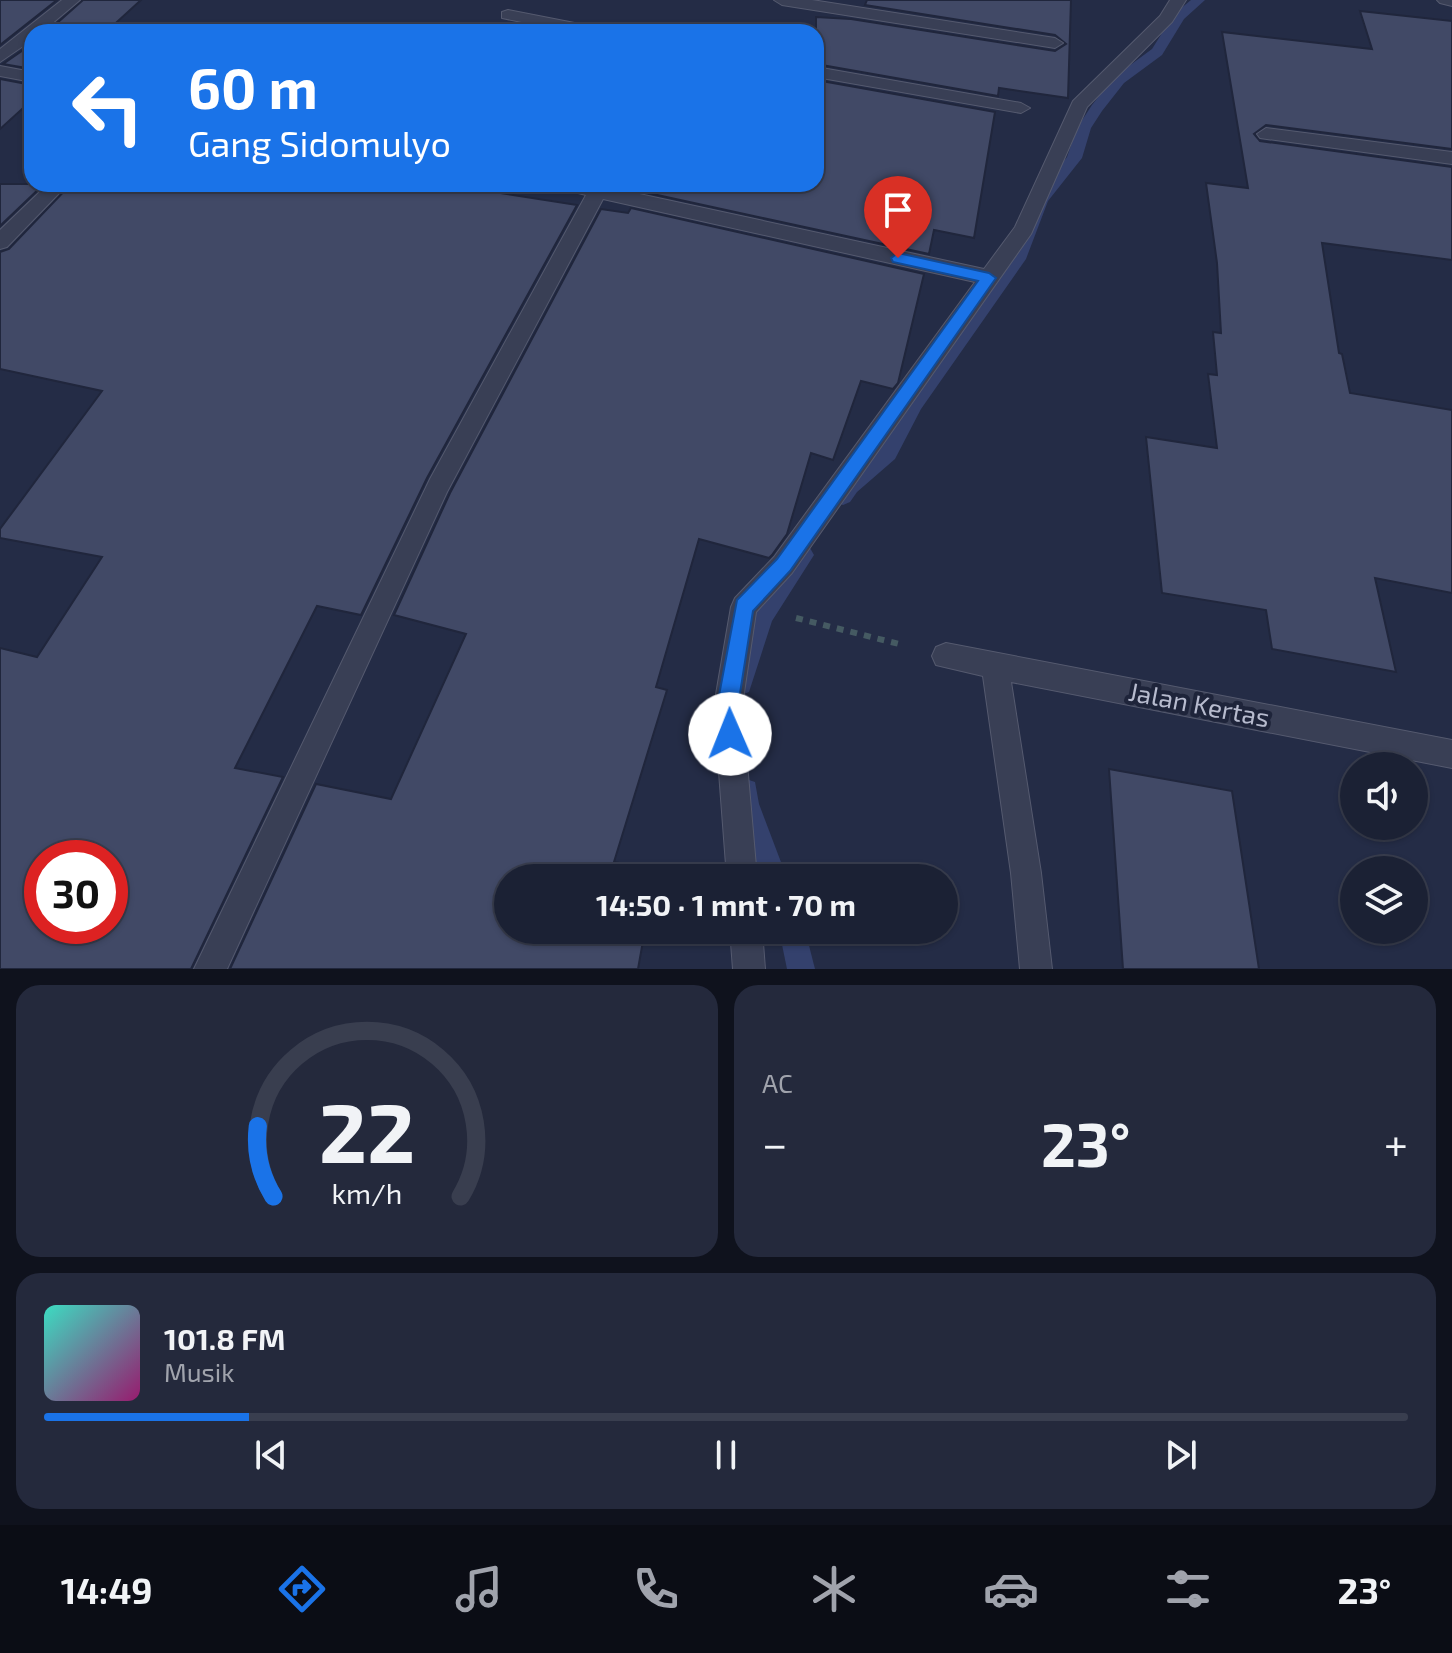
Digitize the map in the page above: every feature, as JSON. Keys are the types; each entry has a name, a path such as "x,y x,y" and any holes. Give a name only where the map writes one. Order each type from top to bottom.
{"street":[{"path":"42,24 72,0"},
{"path":"782,0 1055,43"},
{"path":"741,864 728,706 752,608 1024,229 1079,105 1166,19 1178,0"},
{"path":"1445,0 1452,1"},
{"path":"511,8 567,24"},
{"path":"0,57 24,38"},
{"path":"0,71 24,76"},
{"path":"824,73 1021,108"},
{"path":"1266,134 1452,158"},
{"path":"0,242 51,192"},
{"path":"210,969 438,486 597,192"},
{"path":"602,192 989,278"},
{"name":"Jalan Kertas","path":"946,656 1452,754"},
{"path":"995,666 1026,873 1036,969"},
{"path":"747,944 749,969"}],"path":[{"path":"752,608 946,656"}],"building":[{"path":"0,0 57,0 24,24 0,45"},
{"path":"83,0 141,0 115,24 56,24"},
{"path":"867,0 1071,0 1068,98 999,88 998,96 824,65 824,24 816,24 816,17 851,19 1055,51 1066,44 1055,35 865,5"},
{"path":"1360,11 1452,21 1452,149 1266,125 1254,134 1260,141 1452,167 1452,260 1322,243 1339,353 1342,354 1350,393 1452,410 1452,593 1375,578 1396,672 1272,649 1266,610 1162,593 1146,437 1217,448 1208,374 1217,375 1213,332 1221,333 1217,263 1206,183 1248,188 1222,32 1372,49"},
{"path":"24,50 24,68 3,64"},
{"path":"0,79 24,84 24,107 0,129"},
{"path":"824,81 995,112 974,238 934,230 929,254 644,192 824,192"},
{"path":"0,184 24,184 24,192 36,192 0,226"},
{"path":"63,192 494,192 577,205 427,478 361,615 317,606 235,768 283,777 191,969 0,969 0,648 37,657 102,557 0,538 0,529 102,391 0,369 0,252 9,249"},
{"path":"631,208 924,274 898,383 893,389 861,381 833,460 811,453 787,534 772,555 769,558 699,539 656,687 667,690 614,862 624,864 494,864 494,944 642,944 638,969 230,969 316,784 391,799 466,634 394,615 450,493 601,209 628,213"},
{"path":"1109,769 1232,791 1259,969 1123,969"}],"waterway":[{"path":"843,496 888,453 914,404 1020,255 1041,199 1074,158 1084,128 1097,108 1119,80 1157,52 1179,17 1199,0"},
{"path":"741,684 762,616 803,555"},
{"path":"746,791 747,804 769,864"},
{"path":"795,944 801,969"}],"route":[{"path":"730,734 728,706 744,607 783,565 989,278 898,258"}]}
